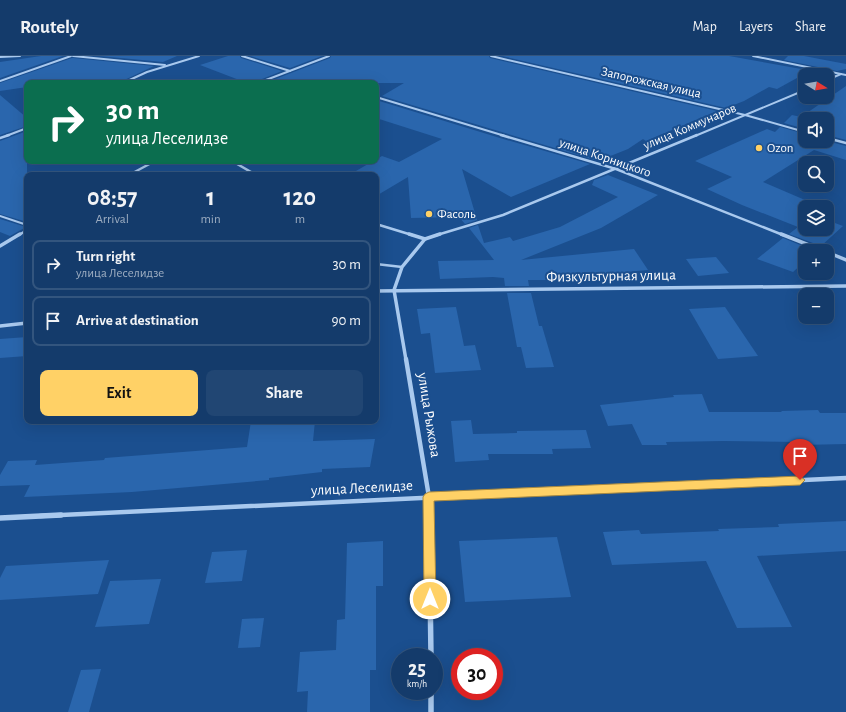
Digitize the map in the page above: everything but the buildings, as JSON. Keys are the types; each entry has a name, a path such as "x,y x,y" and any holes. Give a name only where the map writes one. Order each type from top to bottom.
{"street":[{"path":"0,58 20,56"},
{"path":"0,81 72,56 165,65"},
{"path":"130,80 165,65 199,56"},
{"path":"242,56 290,71"},
{"path":"266,80 329,56"},
{"name":"Запорожская улица","path":"491,56 745,115 798,130"},
{"path":"753,56 846,74"},
{"path":"834,77 842,74"},
{"name":"улица Коммунаров","path":"425,240 454,229 503,215 798,93"},
{"name":"улица Корницкого","path":"379,98 616,169 806,244"},
{"path":"0,138 24,129"},
{"path":"834,140 846,143"},
{"path":"135,172 149,164"},
{"path":"237,164 251,172"},
{"path":"379,225 425,240"},
{"path":"0,246 24,232"},
{"name":"улица Рыжова","path":"425,240 402,267 394,290 429,497 431,648"},
{"path":"834,255 846,260"},
{"name":"Физкультурная улица","path":"379,291 846,286"},
{"path":"0,326 24,323"},
{"name":"улица Леселидзе","path":"0,518 846,478"},
{"path":"431,700 431,712"}],"lane":[{"path":"0,216 24,224"},
{"path":"379,264 402,267"}],"place":[{"name":"Ozon","path":"759,148"},
{"name":"Фасоль","path":"429,214"}],"route":[{"path":"430,599 429,497 800,480"}]}
